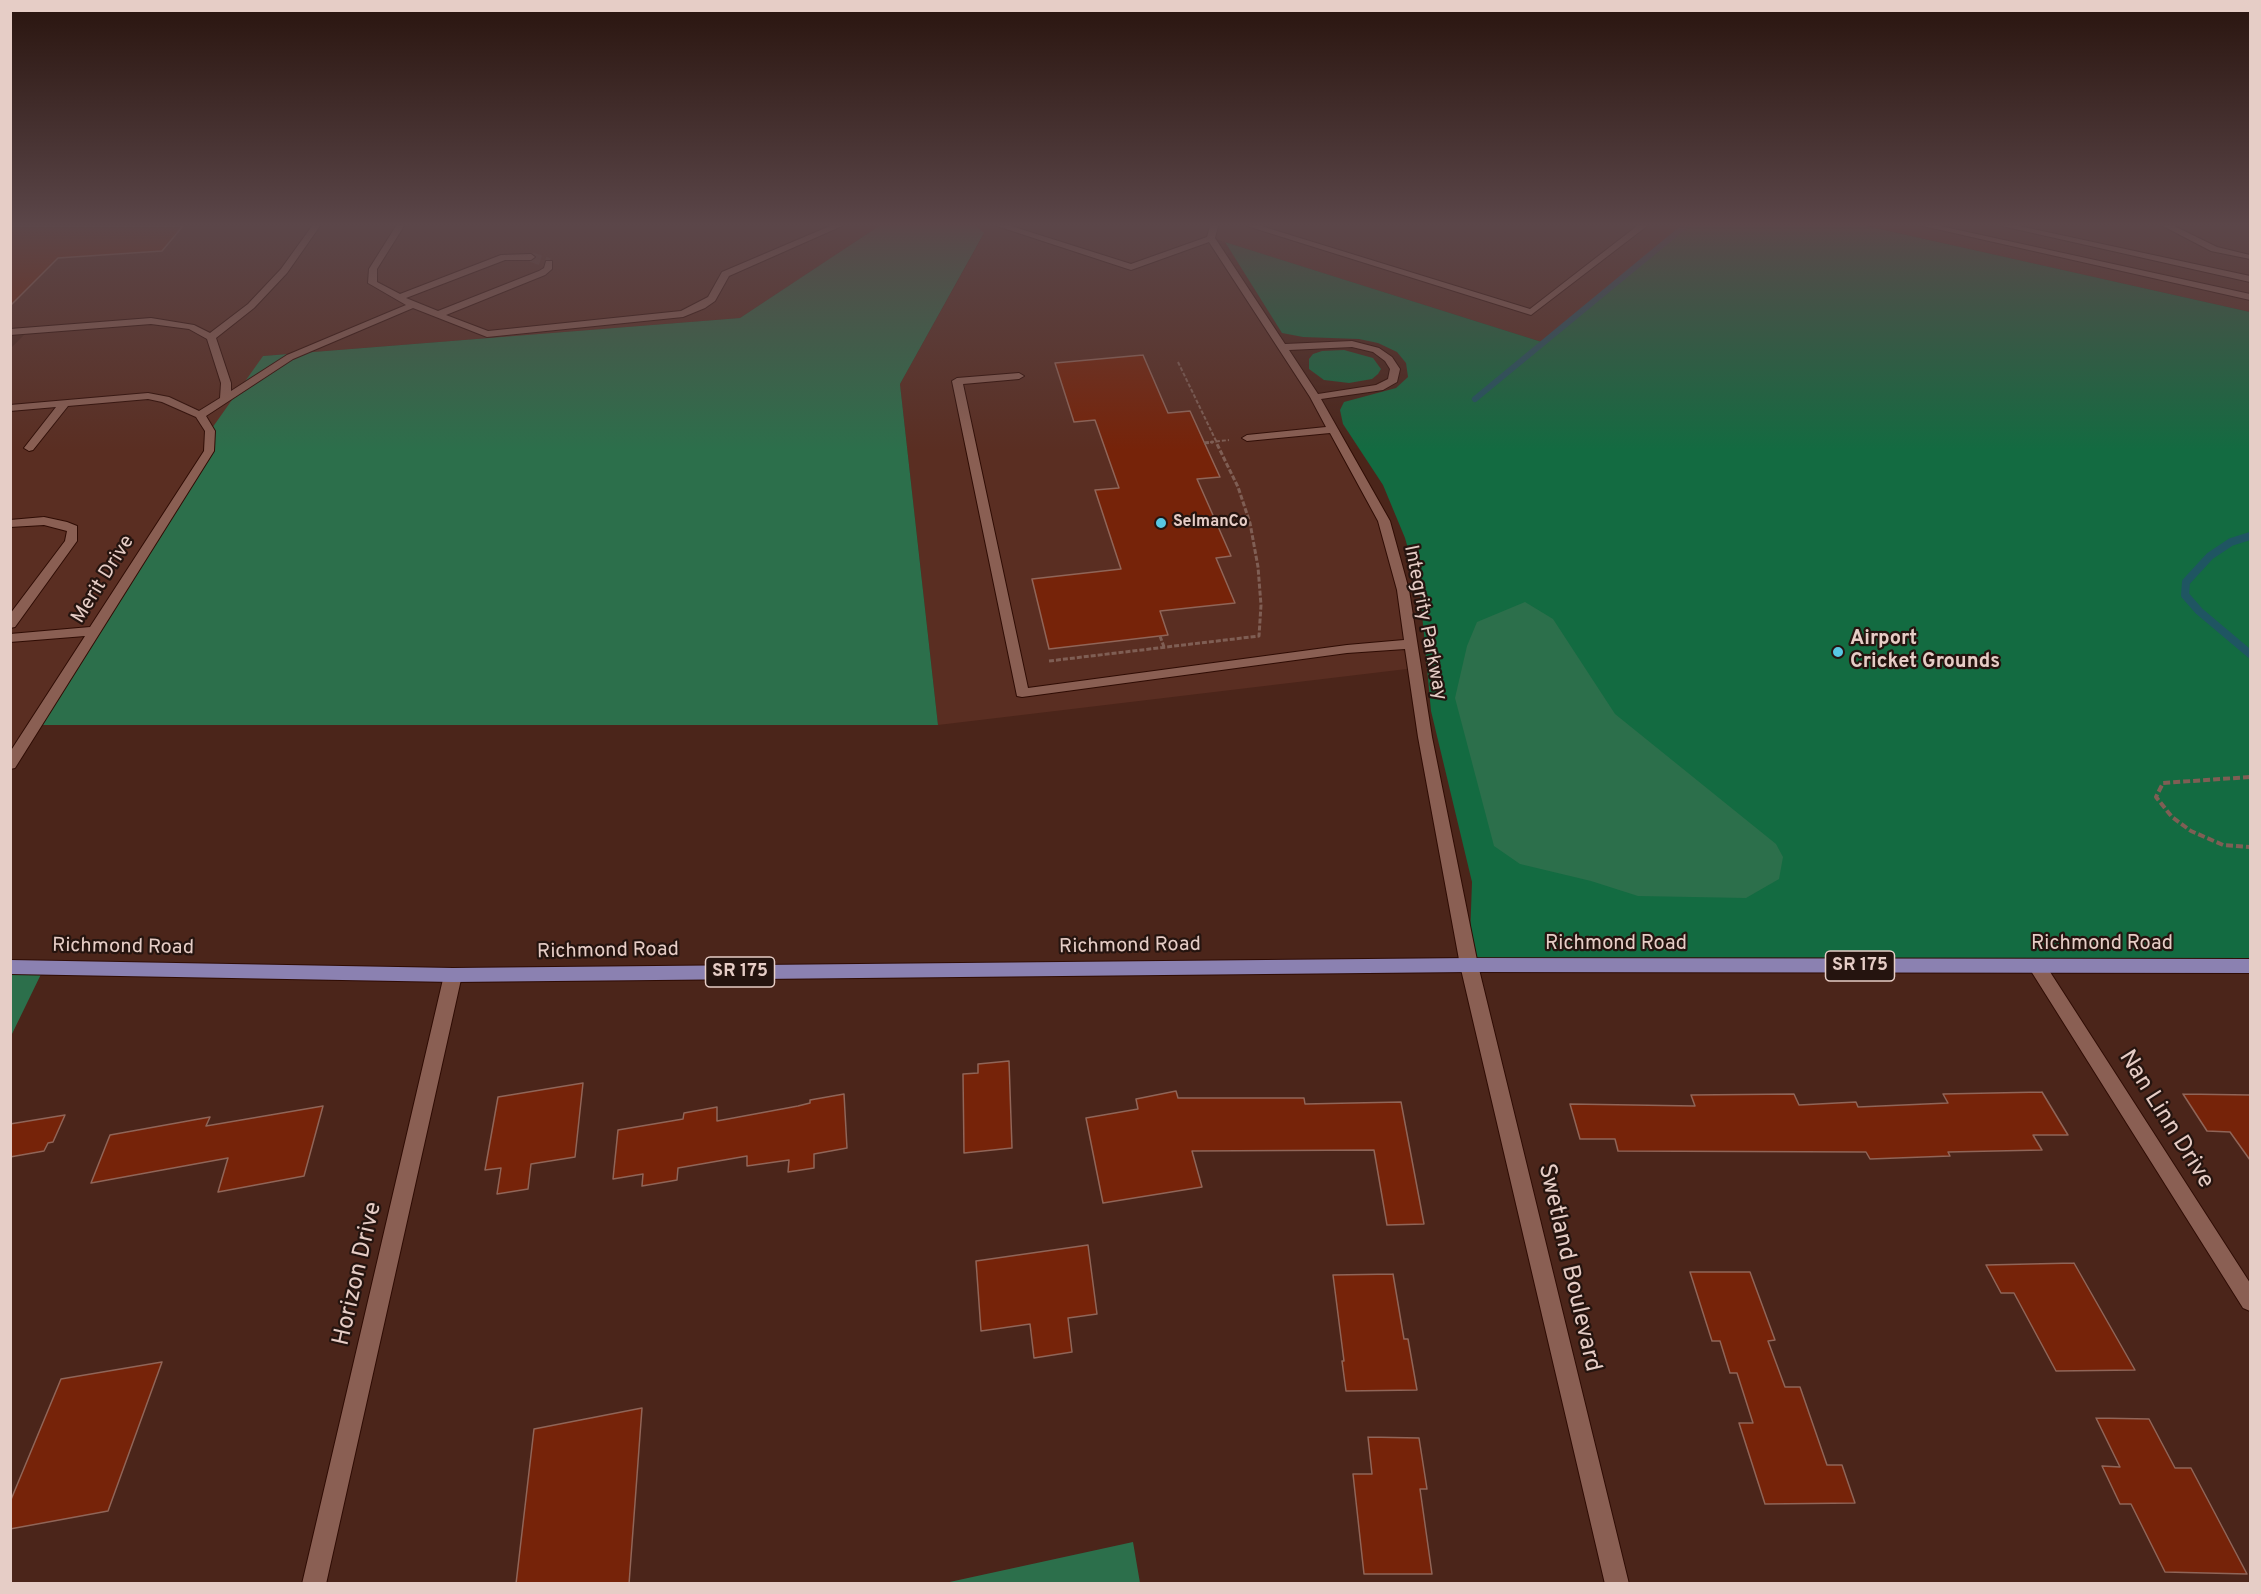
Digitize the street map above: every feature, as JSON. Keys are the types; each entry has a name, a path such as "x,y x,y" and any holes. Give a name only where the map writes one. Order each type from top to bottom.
{"main road":[{"name":"Richmond Road","path":"10,967 453,975 1469,965 2250,966"}],"street":[{"path":"211,337 256,300"},
{"path":"403,300 488,334 683,314 710,300"},
{"path":"437,315 474,300"},
{"name":"Integrity Parkway","path":"1253,300 1334,429 1384,521 1402,590 1425,737 1469,965"},
{"path":"1493,300 1531,312 1546,300"},
{"path":"10,408 148,396 165,399 200,415 290,357 413,305"},
{"path":"10,332 151,321 191,327 211,337 226,383 225,398"},
{"path":"1281,347 1353,344 1376,350 1389,359 1395,369 1393,380 1379,387 1315,397"},
{"path":"1019,376 957,381 1022,693 1347,649 1411,644"},
{"path":"29,448 65,403"},
{"name":"Merit Drive","path":"10,764 209,451 210,431 200,415"},
{"path":"1247,438 1334,429"},
{"path":"10,524 44,520 63,524 73,529 71,541 10,624"},
{"path":"10,638 95,631"},
{"name":"Swetland Boulevard","path":"1469,965 1617,1584"},
{"name":"Nan Linn Drive","path":"2037,966 2250,1301"},
{"name":"Horizon Drive","path":"314,1584 453,975"}],"path":[{"path":"1049,661 1259,636 1258,567 1247,514 1238,487 1178,362"},
{"path":"1160,636 1164,647"},
{"path":"2250,777 2163,783 2156,797 2172,818 2191,831 2223,845 2250,847"}],"shaded area":[{"path":"11,300 767,300 740,318 263,356 209,451 11,764 10,349 28,331 11,332"},
{"path":"947,300 1251,300 1384,521 1415,668 938,725 900,384"},
{"path":"1410,300 1597,300 1545,343"},
{"path":"2198,300 2250,300 2250,312"}],"green space":[{"path":"767,300 947,300 900,384 938,725 35,725 209,451 210,431 263,356 740,318"},
{"name":"Airport Cricket Grounds","path":"1262,300 1410,300 1545,343 1597,300 2198,300 2250,312 2250,966 1469,965 1472,882 1431,711 1420,592 1405,538 1383,485 1343,424 1340,410 1344,402 1396,388 1408,377 1406,363 1397,352 1378,343 1359,339 1303,337 1282,333"},
{"path":"1344,350 1373,358 1381,369 1378,374 1372,379 1349,383 1324,380 1309,369 1309,359 1313,354 1322,351"},
{"path":"1525,602 1553,619 1615,714 1776,844 1783,857 1779,879 1746,898 1638,896 1591,881 1520,864 1494,846 1455,698 1467,646 1477,622"},
{"path":"10,967 44,968 11,1036 10,1036"},
{"path":"1133,1542 1140,1583 945,1583"}],"building":[{"name":"SelmanCo","path":"1143,355 1168,413 1190,411 1220,477 1197,479 1231,556 1216,558 1235,603 1160,611 1168,635 1049,649 1032,579 1121,569 1095,490 1119,488 1095,420 1074,422 1055,363"},
{"path":"1009,1061 1012,1148 964,1153 963,1074 978,1073 978,1064"},
{"path":"583,1083 575,1157 531,1164 528,1189 497,1194 501,1168 485,1170 498,1097"},
{"path":"1176,1091 1178,1098 1304,1098 1305,1104 1401,1102 1424,1224 1387,1225 1374,1150 1192,1151 1202,1187 1103,1203 1086,1118 1138,1109 1136,1099"},
{"path":"2042,1092 2068,1135 2033,1135 2042,1150 1948,1152 1950,1156 1870,1159 1866,1152 1618,1151 1615,1139 1580,1139 1570,1104 1695,1106 1691,1095 1794,1094 1799,1105 1856,1102 1858,1107 1948,1103 1943,1094"},
{"path":"844,1094 847,1148 814,1154 814,1168 788,1172 789,1160 747,1166 747,1156 678,1168 677,1180 642,1186 643,1174 613,1179 618,1130 683,1119 684,1113 717,1107 717,1121 798,1106 810,1103 810,1100"},
{"path":"2183,1094 2250,1095 2250,1160 2230,1132 2207,1131"},
{"path":"323,1106 304,1176 218,1192 228,1158 91,1183 110,1135 210,1117 206,1126"},
{"path":"65,1115 53,1142 48,1143 44,1151 10,1157 10,1124"},
{"path":"1088,1245 1097,1314 1068,1318 1072,1352 1034,1358 1030,1324 981,1331 976,1261"},
{"path":"2074,1263 2135,1370 2056,1371 2014,1293 2001,1293 1986,1265"},
{"path":"1690,1272 1750,1272 1775,1340 1768,1341 1785,1387 1800,1387 1827,1465 1842,1465 1855,1503 1765,1504 1739,1423 1753,1423 1737,1373 1730,1373 1720,1341 1712,1341"},
{"path":"1393,1274 1404,1339 1408,1339 1417,1390 1346,1391 1333,1275"},
{"path":"162,1362 108,1511 10,1529 10,1502 61,1379"},
{"path":"642,1408 629,1584 516,1584 534,1429"},
{"path":"2096,1418 2149,1419 2175,1468 2191,1468 2247,1574 2165,1572 2131,1504 2120,1504 2102,1466 2120,1467"},
{"path":"1368,1437 1419,1438 1427,1489 1420,1489 1432,1574 1364,1574 1353,1474 1372,1474"}],"waterway":[{"path":"1475,399 1595,300"},
{"path":"2250,536 2231,542 2210,556 2186,582 2185,595 2199,611 2250,654"}],"place":[{"name":"SelmanCo","path":"1161,523"},
{"name":"Airport Cricket Grounds","path":"1838,652"}]}
